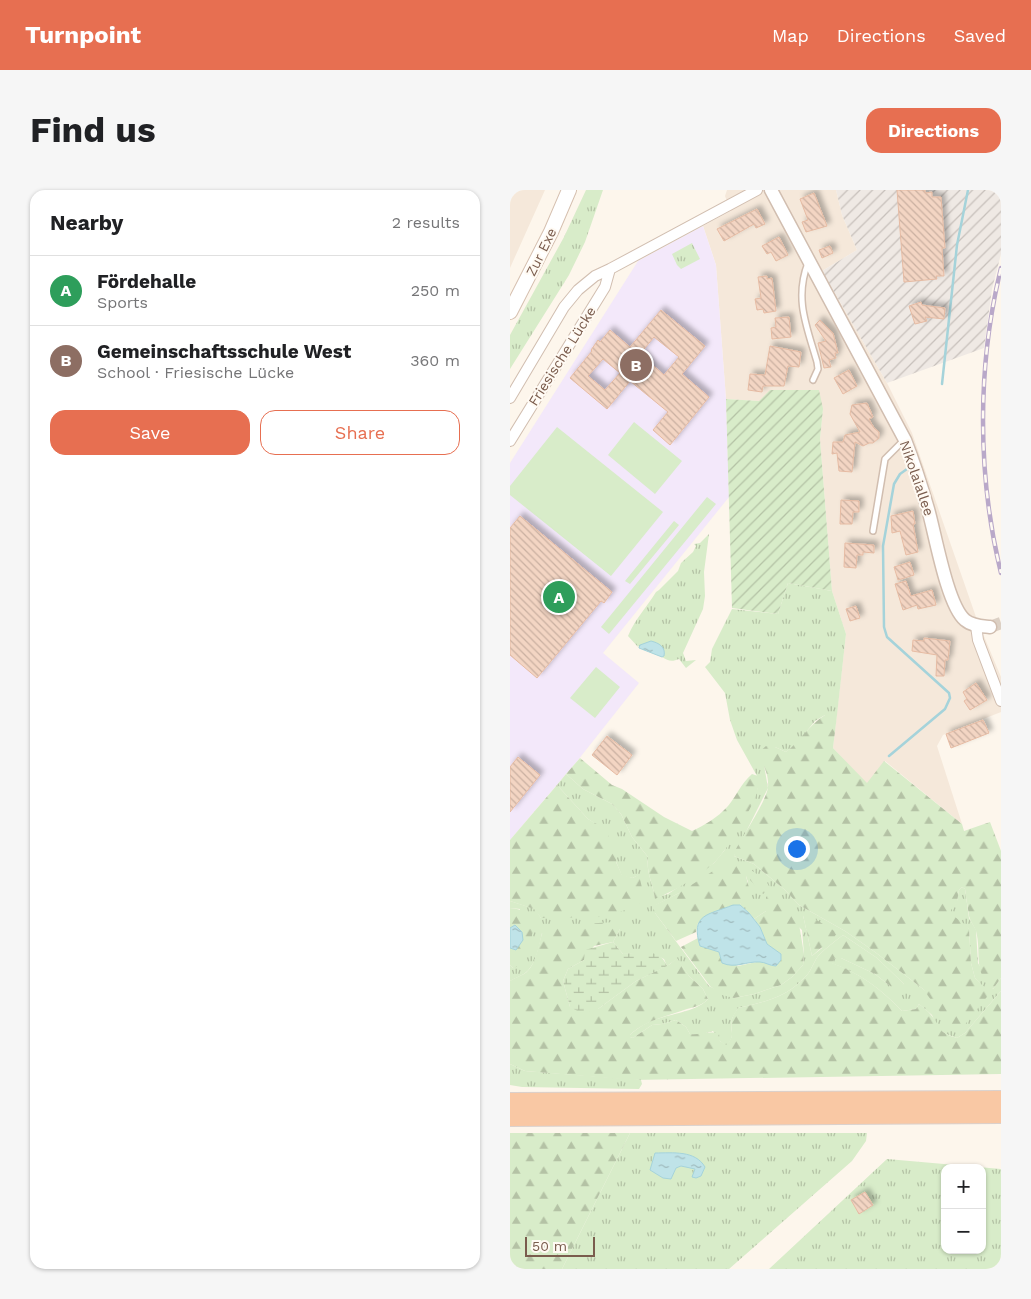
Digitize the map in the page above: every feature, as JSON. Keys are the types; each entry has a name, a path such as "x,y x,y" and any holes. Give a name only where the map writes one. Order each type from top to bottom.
{"highway":[{"path":"510,1094 554,1102"},
{"path":"510,1102 913,1102 1001,1100"},
{"path":"510,1118 1001,1114"}],"main road":[{"name":"Zur Exe","path":"510,312 551,232 569,190"}],"street":[{"name":"Friesische Lücke","path":"510,398 569,301 578,290 595,276 757,190"},
{"name":"Nikolaiallee","path":"771,190 905,440 925,499 954,603 964,620 976,626"},
{"name":"Friesische Lücke","path":"510,441 605,287 610,269"},
{"path":"990,627 976,626 978,640 1001,701"}],"lane":[{"path":"808,262 803,276 801,301 817,362 818,369 813,380"},
{"path":"874,531 885,459 905,440"}],"shaded area":[{"path":"510,190 545,190 510,268"},
{"path":"727,190 836,190 842,215 857,250 822,271 887,383 912,433 976,617 1001,677 1001,712 943,735 937,746 962,824 885,761 867,784 833,748 846,634 832,591 820,439 823,409 726,399 716,265 703,226 731,211 725,196"},
{"path":"836,190 1001,190 1001,254 992,289 984,348 887,383 822,271 857,250 842,215"},
{"path":"703,226 716,265 726,399 729,497 603,653 639,683 578,760 510,840 510,463 638,261"}],"green space":[{"path":"586,190 603,190 585,242 569,275 510,369 510,335 564,237"},
{"path":"692,243 700,259 681,269 672,254"},
{"path":"770,390 819,390 823,409 820,439 832,591 788,583 778,614 732,608 726,399 759,401"},
{"path":"634,422 682,461 655,494 608,455"},
{"path":"557,427 663,512 611,576 510,495 510,486"},
{"path":"707,497 716,504 609,634 601,627"},
{"path":"674,521 679,525 630,584 625,581"},
{"path":"709,534 704,572 705,596 703,609 683,653 686,661 696,660 686,668 679,659 674,661 668,660 662,657 664,656 638,646 639,648 628,636 656,592 678,571 681,563 693,552 696,546 694,544 700,543"},
{"path":"788,583 832,591 846,634 837,715 825,715 815,721 798,742 786,752 775,747 764,765 768,788 734,856 754,864 785,890 799,905 845,931 875,952 930,996 988,992 975,978 971,963 969,929 951,915 950,910 957,901 959,890 962,887 965,889 969,918 976,930 978,963 993,989 1001,978 1001,991 965,1033 957,1038 938,1029 932,1015 919,1004 916,1009 902,1011 870,982 831,963 835,958 841,958 875,974 890,986 904,984 877,958 843,935 819,955 807,975 792,989 776,998 738,1008 731,1023 732,1036 726,1046 713,1031 699,1035 690,1034 686,1027 676,1020 652,1025 633,1038 630,1035 646,1024 704,1003 708,999 703,989 689,976 677,959 667,966 664,959 651,953 623,954 613,942 620,929 542,933 531,966 524,974 510,981 510,965 513,968 520,909 510,908 510,901 535,909 541,918 632,878 622,876 602,828 588,819 557,785 566,774 583,789 612,804 621,814 632,837 648,857 649,873 655,898 668,894 714,863 724,851 758,788 757,776 737,740 730,720 725,693 705,667 710,662 712,649 732,609 778,614","holes":["746,876 748,882 740,905 754,919 766,911 766,897 802,930 803,965 781,985 734,998 709,986 655,913 656,905 679,893","803,915 822,948 812,956"]},
{"path":"596,667 620,687 595,718 570,698"},
{"path":"825,715 837,715 833,748 867,783 884,761 962,824 964,831 990,822 1001,851 1001,978 993,989 982,976 978,939 970,920 965,889 962,887 959,890 957,902 951,910 951,914 969,929 971,963 975,978 990,993 963,1027 955,1029 948,1023 923,989 875,952 845,931 799,905 785,890 754,864 734,856 767,793 767,773 757,754 766,746 775,747 786,752 814,723"},
{"path":"580,758 612,785 622,789 664,817 692,831 711,821 724,810 752,774 758,776 758,786 752,804 740,826 715,862 687,883 655,899 649,873 648,857 632,837 621,814 612,804 583,789 566,774"},
{"path":"557,785 588,819 602,827 618,849 616,862 622,875 633,878 639,875 643,902 629,909 600,917 541,918 534,909 510,901 510,840"},
{"path":"733,861 747,869 746,876 749,888 740,905 733,905 698,923 696,932 676,941 655,913 653,906 679,893 727,862"},
{"path":"751,870 766,881 770,888 763,894 750,880"},
{"path":"773,890 797,912 804,954 803,965 781,985 734,998 722,995 710,986 681,947 698,938 700,946 719,952 720,957 738,966 761,961 773,966 781,954 767,944 760,927 754,919 766,911 766,897"},
{"path":"510,908 524,912 536,923 519,966 513,968 510,965 510,948 516,950 515,926 510,928"},
{"path":"805,913 838,933 812,956 803,915"},
{"path":"616,922 620,929 613,942 594,946 584,960 568,969 563,981 570,1007 598,1009 636,981 670,964 677,958 689,976 703,989 708,999 699,1006 650,1022 636,1030 630,1037 633,1038 652,1025 676,1020 686,1027 690,1034 712,1032 719,1034 720,1041 726,1045 732,1035 731,1023 738,1008 776,998 792,989 807,975 819,955 843,935 877,958 904,984 896,989 875,974 841,958 835,958 832,963 870,982 902,1011 916,1009 919,1004 930,1014 940,1029 950,1036 957,1038 965,1033 1001,991 1001,1074 632,1080 525,1071 510,1064 510,981 529,970 535,959 545,926"},
{"path":"613,942 623,954 648,952 659,956 667,966 636,981 598,1009 583,1014 570,1007 563,981 568,969 584,960 585,950"},
{"path":"510,1064 525,1071 641,1080 642,1084 639,1089 522,1087 510,1085"},
{"path":"510,1133 630,1133 562,1269 510,1269"},
{"path":"630,1133 867,1133 866,1141 852,1161 729,1269 562,1269"},
{"path":"887,1159 944,1164 941,1164 941,1254 986,1254 986,1168 1001,1169 1001,1269 769,1269"}],"water":[{"path":"651,641 661,646 664,650 664,656 662,657 639,648 640,645"},
{"path":"733,905 740,905 749,913 760,927 767,944 781,954 781,960 776,966 760,962 727,965 722,963 719,952 700,946 697,928 703,917"},
{"path":"515,925 522,932 523,940 516,950 510,948 510,928"},
{"path":"655,1153 690,1155 705,1167 701,1176 696,1178 692,1177 695,1169 681,1166 676,1168 671,1179 663,1178 650,1170"}],"building":[{"path":"897,190 925,190 925,193 932,192 932,197 941,197 945,248 942,248 944,276 936,276 937,279 904,282"},
{"path":"814,193 827,226 806,232 802,222 808,220 800,199"},
{"path":"757,209 765,224 756,228 754,224 724,241 717,229"},
{"path":"779,237 788,255 776,261 771,252 767,254 762,246"},
{"path":"830,246 833,253 822,258 819,250"},
{"path":"767,276 767,279 772,278 776,311 764,313 763,309 757,310 755,299 761,298 758,277"},
{"path":"921,302 922,305 945,308 944,319 925,317 927,321 915,324 909,306"},
{"path":"661,310 705,346 682,374 709,397 670,445 653,430 668,412 630,381 607,409 570,378 592,351 598,340 600,342 610,330 630,347","holes":["654,337 679,357 664,375 640,354","603,359 620,373 605,390 588,376"]},
{"path":"789,317 791,337 772,339 771,328 776,327 775,318"},
{"path":"820,320 833,333 838,353 835,353 836,358 829,360 831,367 824,368 818,343 826,341 815,325"},
{"path":"770,346 801,352 799,367 788,366 784,386 763,386 762,392 748,390 750,374 765,375"},
{"path":"849,370 857,386 843,394 834,378"},
{"path":"867,403 873,417 869,419 874,428 879,432 879,438 873,443 863,446 855,442 852,472 839,471 837,453 832,454 833,442 843,442 845,435 860,432 850,414 852,405"},
{"path":"841,500 859,501 859,512 853,512 852,524 840,524"},
{"path":"913,511 915,524 913,524 918,552 906,555 900,531 892,533 891,516"},
{"path":"520,516 612,592 604,603 601,601 537,678 510,655 510,528"},
{"path":"845,543 874,545 874,553 863,552 863,555 857,555 856,568 844,567"},
{"path":"910,562 914,575 898,580 894,567"},
{"path":"906,581 911,596 932,590 936,605 918,609 917,605 903,610 895,584"},
{"path":"856,606 860,618 850,621 846,609"},
{"path":"924,638 950,641 948,660 945,660 944,676 936,676 937,655 912,651 913,640 924,641"},
{"path":"976,683 987,700 970,710 964,701 967,699 963,692"},
{"path":"983,720 989,733 951,748 946,734"},
{"path":"607,736 632,755 617,775 592,755"},
{"path":"518,757 540,775 510,812 510,767"},
{"path":"865,1192 873,1205 859,1214 851,1200"}],"waterway":[{"path":"942,384 957,245 968,190"},
{"path":"889,756 945,709 950,698 949,693 887,637 884,627 883,546 894,484 900,474 907,469"}],"tunnel":[{"path":"990,627 1001,623"}],"railway":[{"path":"1001,268 993,305 988,343 983,420 988,498 993,536 1001,573"}],"place":[{"name":"Gemeinschaftsschule West","path":"636,365"},
{"name":"Fördehalle","path":"559,597"}]}
